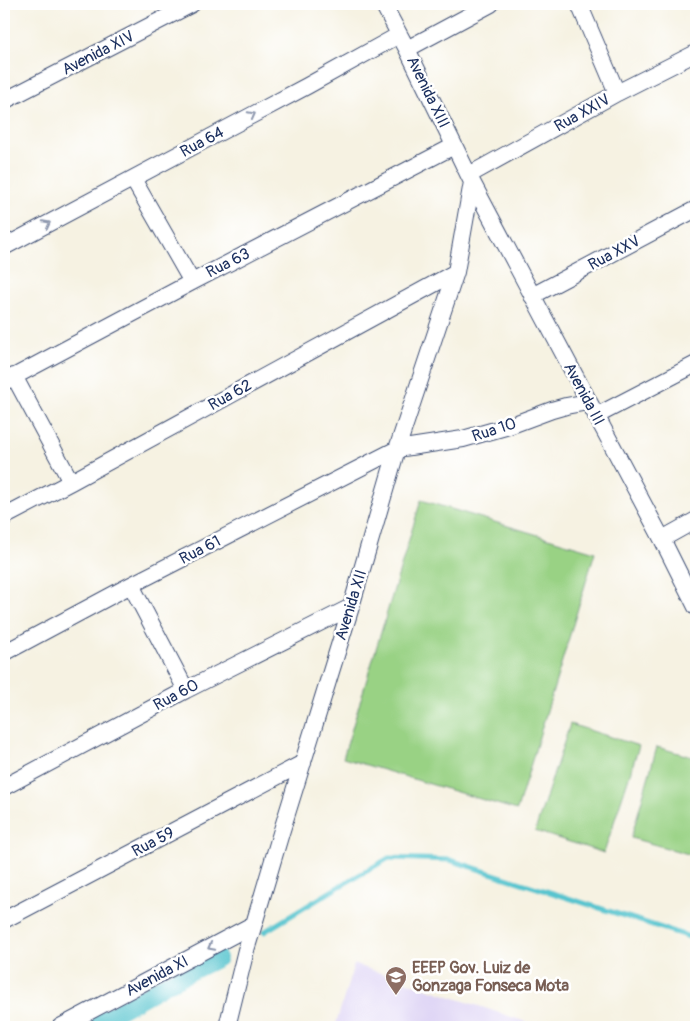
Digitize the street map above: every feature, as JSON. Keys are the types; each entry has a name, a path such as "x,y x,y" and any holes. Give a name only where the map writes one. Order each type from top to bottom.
{"street":[{"name":"Avenida XIV","path":"4,102 192,4"},
{"name":"Avenida XIII","path":"383,4 470,179"},
{"name":"Rua 64","path":"4,247 132,179 403,42 491,4"},
{"path":"579,4 617,93"},
{"name":"Rua XXIV","path":"470,179 617,93 696,53"},
{"name":"Rua 63","path":"9,379 454,146"},
{"path":"132,179 192,282"},
{"name":"Avenida XII","path":"227,1027 246,950 351,607 397,449 456,272 470,179"},
{"name":"Avenida III","path":"470,179 662,539 696,607"},
{"name":"Rua XXV","path":"532,296 696,209"},
{"name":"Rua 62","path":"4,517 456,272"},
{"name":"Rua 10","path":"397,449 463,439 509,426 566,406 592,409 696,364"},
{"path":"9,379 71,482"},
{"name":"Rua 61","path":"4,652 397,449"},
{"path":"662,539 696,520"},
{"path":"131,585 186,690"},
{"name":"Rua 60","path":"4,787 186,690 351,607"},
{"name":"Rua 59","path":"4,920 303,763"},
{"name":"Avenida XI","path":"60,1027 254,924"}],"shaded area":[{"name":"EEEP Gov. Luiz de Gonzaga Fonseca Mota","path":"354,964 541,1027 335,1027"}],"green space":[{"path":"421,500 595,552 517,810 343,758"},
{"path":"570,724 639,746 604,853 535,831"},
{"path":"657,747 696,758 696,840 692,855 631,838"}],"waterway":[{"path":"264,932 389,858 450,860 696,939"},
{"path":"90,1027 168,983 218,958"}],"place":[{"name":"EEEP Gov. Luiz de Gonzaga Fonseca Mota","path":"396,996"}]}
